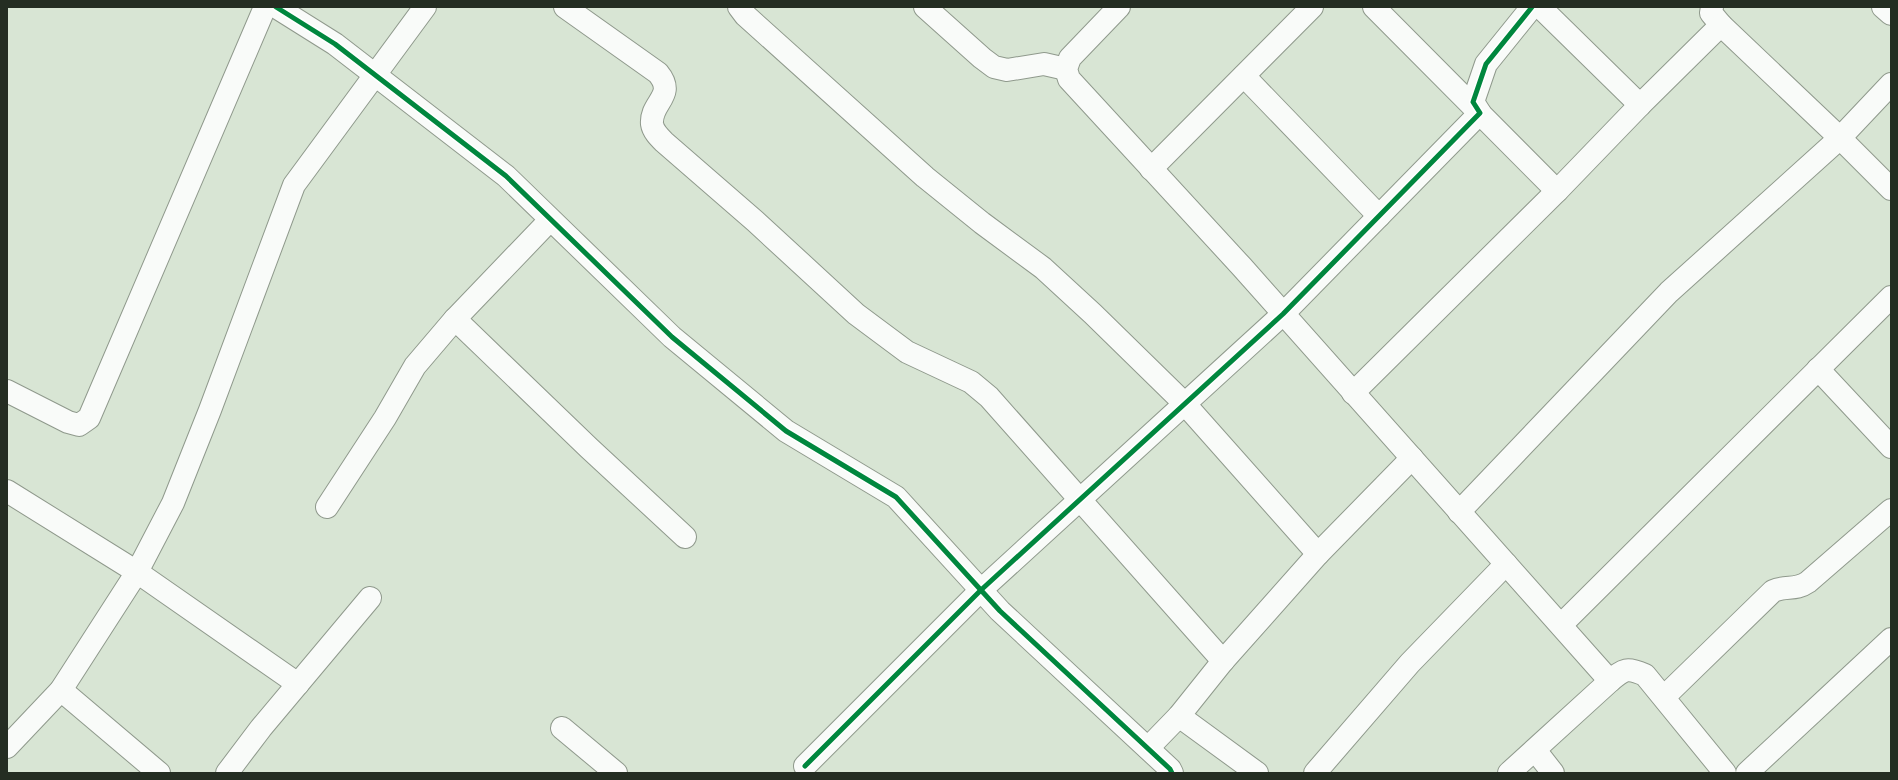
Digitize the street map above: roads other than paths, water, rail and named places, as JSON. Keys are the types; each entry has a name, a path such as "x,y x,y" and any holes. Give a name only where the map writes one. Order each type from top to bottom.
{"street":[{"path":"7,391 68,422 79,425 89,418 265,7"},
{"path":"276,7 335,44 506,176 672,337 786,431 896,497 1000,611 1148,748 1170,769 1172,773"},
{"path":"7,747 61,690 137,572 172,504 210,410 294,185 425,7"},
{"path":"565,7 658,73 664,80 666,90 653,115 652,125 656,133 664,142 755,221 856,314 907,352 971,382 989,397 1223,661"},
{"path":"739,7 744,15 925,177 982,223 1043,268 1093,314 1184,403 1318,554"},
{"path":"925,7 994,67 1007,70 1044,64 1066,69"},
{"path":"1118,7 1070,58 1066,69 1069,79 1283,314 1610,681"},
{"path":"1374,7 1557,191"},
{"path":"1480,113 1473,102 1486,64 1532,7"},
{"path":"1540,7 1640,105"},
{"path":"1883,7 1891,14"},
{"path":"1151,169 1244,76 1304,10"},
{"path":"1353,393 1557,191 1640,105 1717,16 1891,190"},
{"path":"1244,76 1379,216"},
{"path":"1459,512 1669,292 1840,138 1891,84"},
{"path":"805,766 981,590 1283,314 1480,113"},
{"path":"327,507 385,418 415,366 455,319 550,220"},
{"path":"1561,625 1891,297"},
{"path":"455,319 589,448 685,537"},
{"path":"1818,370 1891,447"},
{"path":"1148,748 1179,716 1223,661 1318,554 1412,458"},
{"path":"7,491 137,572 298,684"},
{"path":"1664,697 1773,591 1781,588 1800,588 1891,510"},
{"path":"1314,773 1410,663 1506,564"},
{"path":"227,773 261,728 370,598"},
{"path":"1747,773 1891,640"},
{"path":"1509,773 1610,681 1621,672 1633,669 1645,675 1725,773"},
{"path":"61,690 159,773"},
{"path":"1179,716 1256,773"},
{"path":"562,728 616,773"},
{"path":"1535,750 1553,773"}]}
